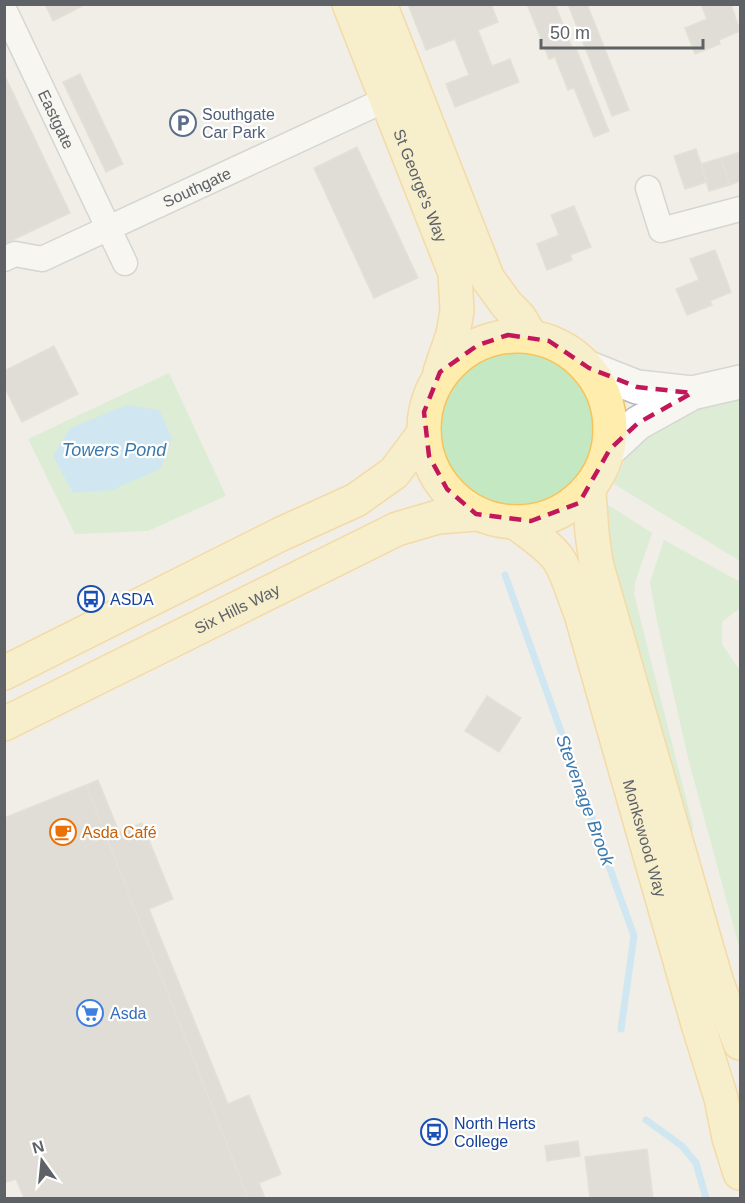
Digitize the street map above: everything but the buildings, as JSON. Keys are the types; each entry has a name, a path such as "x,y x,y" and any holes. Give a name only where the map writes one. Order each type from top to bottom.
{"main road":[{"name":"St George's Way","path":"349,4 455,273 458,311 440,372"},
{"name":"St George's Way","path":"380,4 488,279 507,305 519,316 530,335"},
{"path":"508,335 530,335 549,341 573,353 589,368 603,394 610,418 610,449 589,492 579,503 561,512 531,521 515,522 476,514 447,489 429,456 424,433 424,412 429,394 440,372 456,357 478,345 508,335"},
{"path":"4,673 280,534 356,500 394,473 424,433"},
{"name":"Monkswood Way","path":"589,492 596,563 717,983 741,1043"},
{"name":"Six Hills Way","path":"4,724 398,529 438,517 476,514"},
{"name":"Monkswood Way","path":"515,522 546,546 559,560 581,614 719,1092 729,1138 741,1173"}],"street":[{"name":"Eastgate","path":"4,9 125,263"},
{"name":"Southgate","path":"4,259 15,254 42,259 387,99"},
{"path":"648,188 661,230 741,209"},
{"path":"589,368 637,387 692,393"},
{"path":"610,449 638,423 692,393 741,382"}],"highlighted area":[{"path":"508,335 549,341 589,368 637,387 692,393 638,423 610,449 579,503 531,521 476,514 447,489 429,456 424,412 440,372 478,345"}],"green space":[{"path":"515,352 530,353 545,358 559,365 571,375 581,387 588,401 593,416 593,446 588,461 581,475 571,487 559,497 545,504 530,509 515,510 500,509 485,504 471,497 459,487 449,475 442,461 437,446 436,431 437,416 442,401 449,387 459,375 471,365 485,358 500,353"},
{"path":"169,373 226,496 148,531 75,534 28,439"},
{"path":"740,393 740,561 614,484 629,450 667,417"},
{"path":"605,503 652,533 635,583 634,594 693,826 690,847 612,595"},
{"path":"664,540 740,582 740,608 722,622 722,644 740,671 740,950 688,758 657,621 650,582"}],"water":[{"name":"Towers Pond","path":"127,405 159,410 172,438 160,469 112,490 73,493 53,456 70,428"}],"waterway":[{"name":"Stevenage Brook","path":"505,575 634,936 621,1029"},
{"name":"Stevenage Brook","path":"646,1120 682,1146 696,1163 706,1198"}],"place":[{"name":"Southgate Car Park","path":"183,123"},
{"name":"ASDA","path":"91,599"},
{"name":"Asda Café","path":"63,832"},
{"name":"Asda","path":"90,1013"},
{"name":"North Herts College","path":"434,1132"}]}
